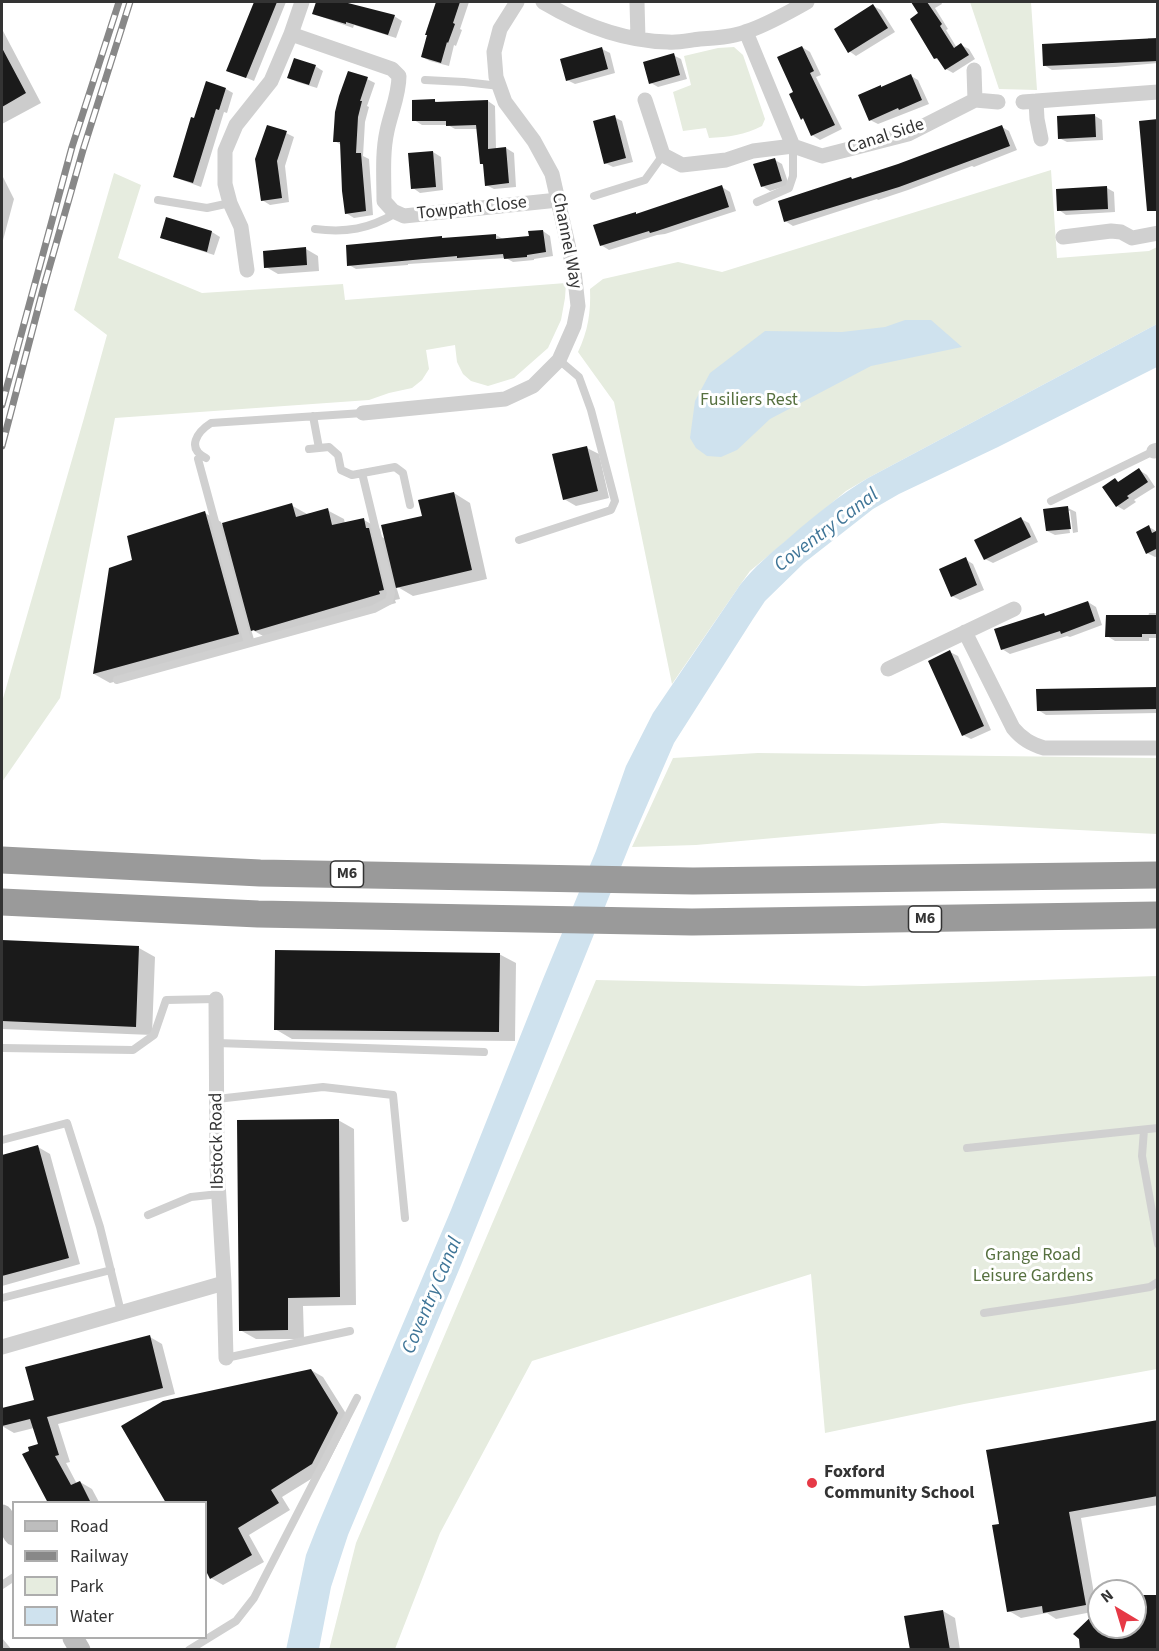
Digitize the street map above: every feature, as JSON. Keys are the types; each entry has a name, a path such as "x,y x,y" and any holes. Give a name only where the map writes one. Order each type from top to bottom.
{"highway":[{"name":"M6","path":"2,860 260,873 693,881 1158,875"},
{"name":"M6","path":"2,902 258,915 692,922 1158,915"}],"main road":[{"path":"2,1515 12,1532"}],"street":[{"path":"247,270 242,227 230,204 225,184 225,151 236,125 271,81 303,2"},
{"name":"Channel Way","path":"363,413 505,399 533,386 559,360 574,326 578,306 574,271 552,174 534,141 505,102 496,77 494,52 500,29 517,2"},
{"path":"543,2 562,14 600,29 638,39 670,42 746,32 807,2"},
{"path":"638,2 638,39"},
{"path":"746,32 794,146"},
{"name":"Towpath Close","path":"291,34 392,69 399,76 399,88 387,131 384,158 384,201 393,212 404,216 558,200"},
{"path":"974,70 975,100 998,102"},
{"path":"1041,139 1030,101 1158,92"},
{"path":"645,100 663,154"},
{"name":"Canal Side","path":"663,154 682,165 726,160 753,151 794,146 822,156 908,134 975,100"},
{"path":"1063,237 1111,231 1121,232 1132,238 1158,233"},
{"path":"888,669 1014,609"},
{"path":"965,632 1013,729 1027,742 1044,748 1158,748"},
{"name":"Ibstock Road","path":"216,999 217,1166 226,1358"},
{"path":"2,1347 224,1283"}],"lane":[{"path":"425,80 500,86"},
{"path":"757,202 789,188 793,176 794,146"},
{"path":"594,196 645,180 663,154"},
{"path":"158,200 207,208 230,204"},
{"path":"315,229 336,232 369,226 382,222 397,213"},
{"path":"519,540 611,510 615,501 591,410 579,378 559,360"},
{"path":"248,643 202,459 197,450 196,439 199,432 211,423 363,413"},
{"path":"313,416 319,448"},
{"path":"309,449 329,447 338,455 341,470 352,475 395,467 403,473 410,505"},
{"path":"1051,501 1156,450"},
{"path":"117,680 374,609 389,601 391,593 362,473"},
{"path":"2,1048 133,1050 154,1035 166,1000 216,999"},
{"path":"217,1043 484,1052"},
{"path":"217,1099 323,1087 393,1095 405,1218"},
{"path":"2,1140 67,1123 100,1227 121,1312"},
{"path":"967,1148 1158,1128"},
{"path":"1144,1130 1142,1156 1158,1244"},
{"path":"148,1215 191,1197 219,1194"},
{"path":"2,1298 111,1270"},
{"path":"984,1313 1150,1287 1158,1281"},
{"path":"226,1358 350,1331"},
{"path":"207,1639 236,1621 254,1598 357,1398"},
{"path":"189,1650 207,1639"}],"green space":[{"path":"970,2 1031,2 1037,90 999,89"},
{"path":"734,47 743,55 765,119 762,126 743,133 716,138 709,138 706,128 683,131 673,92 691,85 684,56 718,48"},
{"name":"Fusiliers Rest","path":"1051,170 1057,258 1149,251 1157,247 1157,324 846,491 750,571 672,684 614,402 578,352 588,321 590,289 603,279 678,262 722,272"},
{"path":"114,173 141,185 118,258 202,293 343,284 345,300 566,283 561,320 548,348 514,378 488,386 471,381 463,374 457,362 455,345 426,350 429,369 422,380 412,388 369,400 115,418 60,698 2,782 2,702 107,335 74,310"},
{"path":"758,753 1157,758 1157,834 942,823 696,845 632,847 673,758"},
{"name":"Grange Road Leisure Gardens","path":"1157,976 1157,1369 964,1404 825,1433 811,1274 532,1361 440,1533 395,1649 329,1650 356,1543 596,980 864,986"}],"water":[{"path":"905,320 931,320 962,347 871,366 770,419 737,450 721,457 707,456 696,448 690,438 695,401 710,373 765,331 842,332 885,327"},
{"name":"Coventry Canal","path":"1157,324 1157,367 873,509 804,563 765,601 753,619 674,743 631,842 461,1265 348,1535 331,1587 319,1649 286,1650 306,1555 451,1210 596,851 626,766 653,713 745,578 828,506 868,478"}],"building":[{"path":"254,2 277,2 246,78 226,71"},
{"path":"316,2 344,2 395,15 388,35 312,14"},
{"path":"436,2 460,2 441,63 421,57 427,35 425,35"},
{"path":"911,2 927,2 954,48 961,43 969,55 945,70 937,58 934,59 910,19 918,13"},
{"path":"873,4 888,28 848,53 834,29"},
{"path":"1158,38 1158,61 1043,66 1042,44"},
{"path":"802,46 814,71 810,73 835,125 811,136 789,94 793,92 777,57"},
{"path":"602,47 608,69 566,81 560,59"},
{"path":"2,48 26,93 2,107"},
{"path":"674,53 680,75 649,84 643,62"},
{"path":"294,58 316,65 309,85 287,78"},
{"path":"348,71 368,77 360,101 362,101 358,117 356,153 361,153 366,211 345,214 340,142 333,142 335,112"},
{"path":"911,74 922,100 869,121 858,95"},
{"path":"206,81 226,88 219,110 216,109 193,183 173,177 191,117 194,118"},
{"path":"435,99 435,102 488,100 488,149 506,147 509,183 485,186 476,125 446,126 446,121 412,121 412,100"},
{"path":"1095,114 1096,137 1058,139 1057,116"},
{"path":"615,115 626,158 604,164 593,121"},
{"path":"1158,119 1158,211 1147,211 1139,121"},
{"path":"267,125 287,131 277,161 282,198 261,201 255,159"},
{"path":"1002,125 1010,146 899,187 784,222 778,201 898,164"},
{"path":"433,151 436,187 411,189 408,153"},
{"path":"775,158 782,181 761,187 753,164"},
{"path":"722,185 729,207 657,231 650,233 649,231 600,246 593,225 636,212 636,214"},
{"path":"1107,186 1108,209 1057,211 1056,189"},
{"path":"166,217 212,231 207,252 160,238"},
{"path":"543,230 546,252 527,255 527,257 504,259 503,254 457,258 457,256 347,266 346,245 442,236 442,238 496,234 496,239 529,236 528,231"},
{"path":"306,247 307,265 264,268 263,251"},
{"path":"587,446 598,491 563,500 552,454"},
{"path":"1139,468 1148,482 1127,496 1129,498 1116,507 1102,487 1115,478 1118,482"},
{"path":"454,492 472,570 396,588 381,525 422,516 418,500"},
{"path":"292,503 296,517 328,508 332,525 364,518 366,528 369,528 384,590 379,591 380,594 251,631 222,523"},
{"path":"1068,506 1071,529 1046,531 1043,509"},
{"path":"205,511 239,634 93,674 109,568 132,560 127,536"},
{"path":"1021,517 1031,537 984,560 974,540"},
{"path":"1149,525 1152,533 1158,530 1158,548 1146,554 1136,532"},
{"path":"966,557 977,585 951,597 939,569"},
{"path":"1088,601 1095,621 1061,634 1060,631 1001,650 994,629 1044,613 1045,616"},
{"path":"1106,615 1158,615 1158,634 1142,634 1142,637 1105,637"},
{"path":"950,650 984,726 962,736 928,661"},
{"path":"1158,687 1158,709 1037,711 1036,689"},
{"path":"2,940 139,946 136,1027 2,1021"},
{"path":"275,950 500,953 499,1032 274,1030"},
{"path":"339,1119 340,1297 288,1298 288,1330 239,1331 237,1120"},
{"path":"38,1145 69,1258 2,1276 2,1155"},
{"path":"150,1335 163,1388 47,1417 59,1455 55,1456 71,1485 80,1481 90,1501 47,1501 22,1454 29,1451 28,1447 38,1444 30,1419 2,1426 2,1408 34,1400 25,1367"},
{"path":"311,1369 338,1413 312,1464 271,1490 279,1503 238,1528 252,1555 210,1579 207,1573 207,1501 165,1501 121,1426 163,1401"},
{"name":"Foxford Community School","path":"1158,1420 1158,1496 1069,1512 1086,1605 1043,1613 1042,1606 1007,1612 992,1525 999,1524 986,1450"},
{"path":"1147,1595 1158,1595 1158,1650 1080,1650 1079,1639 1073,1634 1087,1621 1087,1639 1147,1639"},
{"path":"943,1610 950,1650 910,1650 904,1616"}],"railway":[{"path":"2,405 72,147 119,2"},
{"path":"2,446 83,150 130,2"}],"place":[{"name":"Foxford Community School","path":"812,1483"}]}
